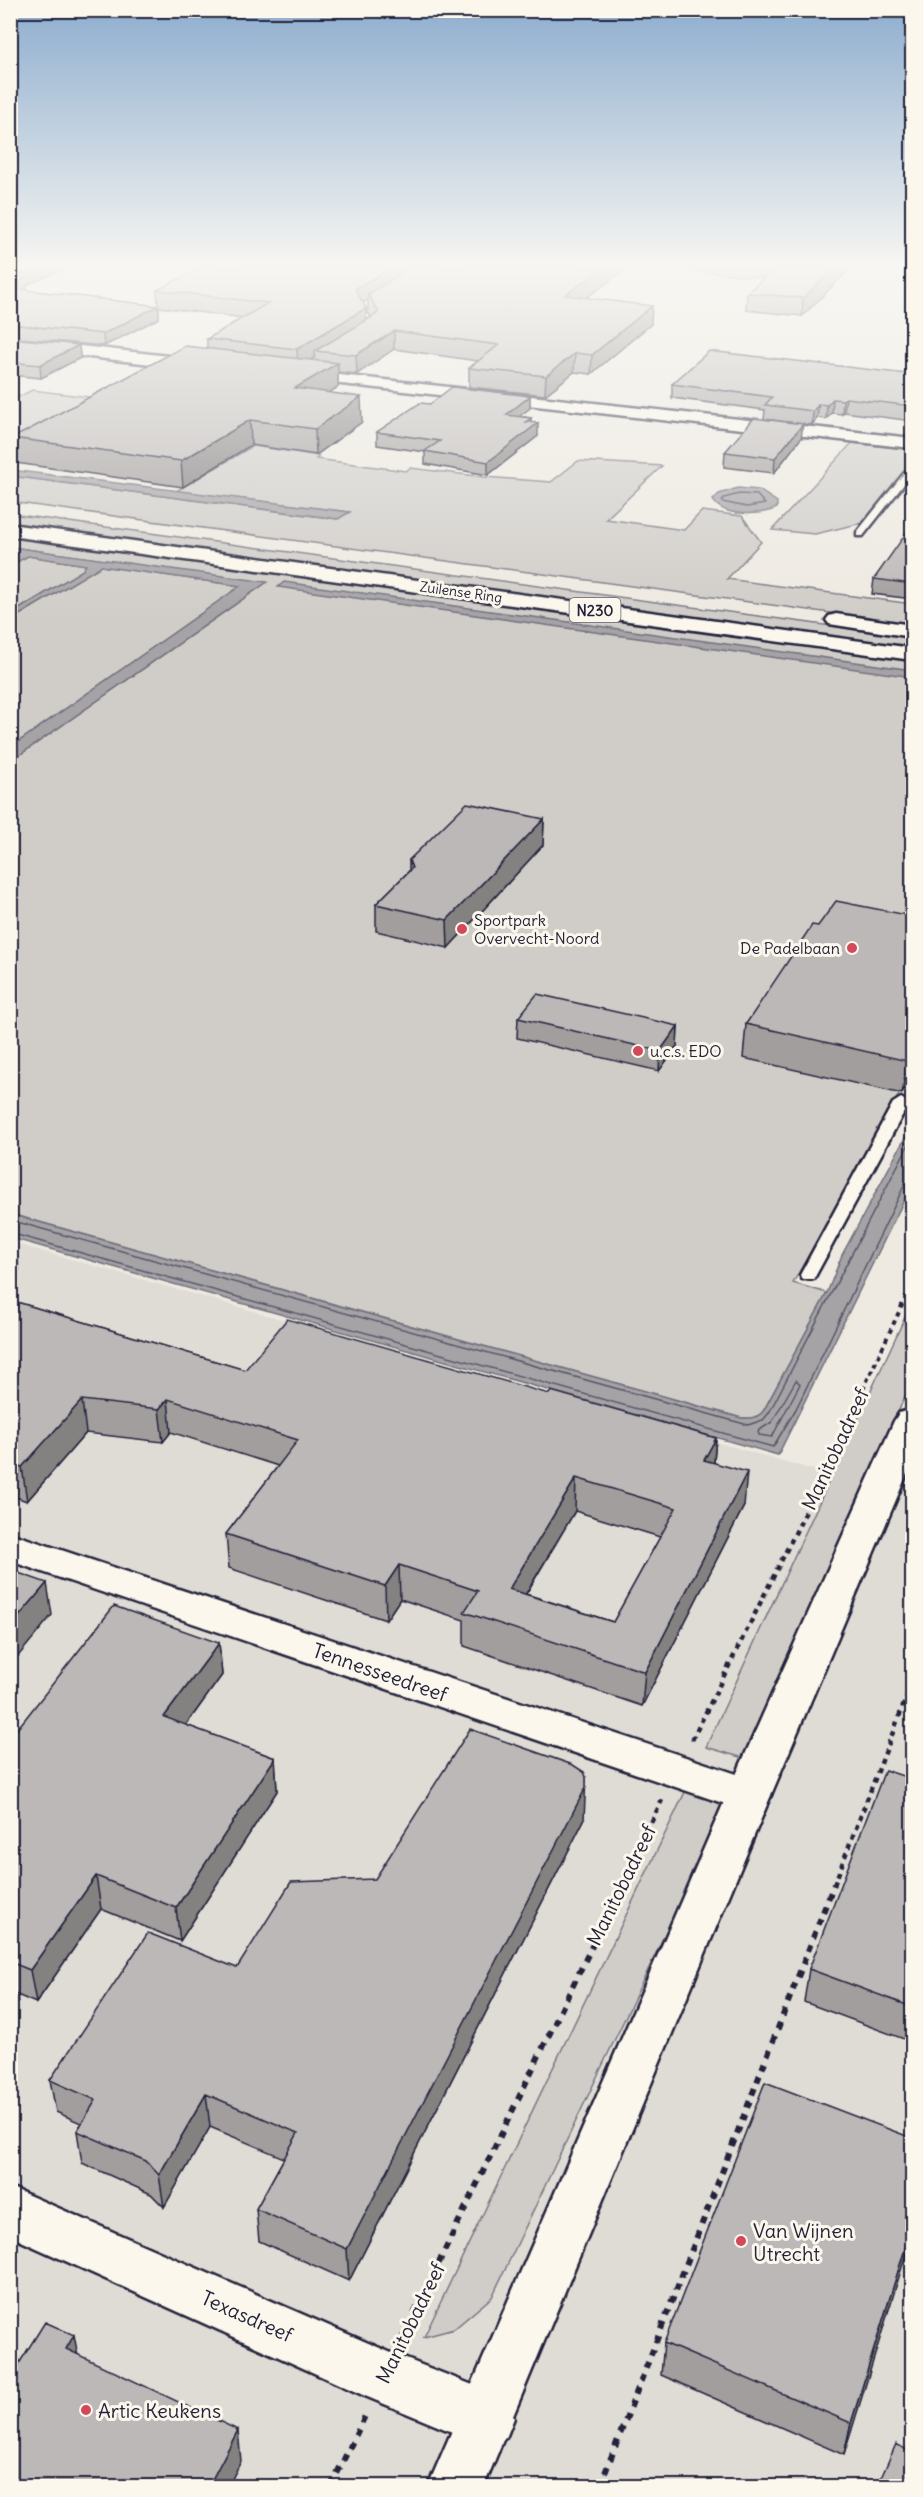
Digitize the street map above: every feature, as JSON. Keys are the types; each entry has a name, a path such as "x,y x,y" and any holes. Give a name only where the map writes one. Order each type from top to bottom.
{"street":[{"path":"393,384 912,442"},
{"name":"Zuilense Ring","path":"10,530 912,654"},
{"path":"818,618 912,631"},
{"path":"456,2487 749,1795 912,1421"},
{"name":"Tennesseedreef","path":"10,1548 749,1795"},
{"name":"Texasdreef","path":"10,2211 384,2377 486,2418"}],"lane":[{"path":"860,534 912,469"},
{"path":"808,1275 901,1102"}],"path":[{"name":"Manitobadreef","path":"331,2487 676,1771 828,1467 912,1284"},
{"path":"600,2487 912,1683"}],"shaded area":[{"path":"32,390 122,401 11,462 11,401"},
{"path":"852,443 912,450 912,464 862,523 815,534 772,530"},
{"path":"253,446 319,456 316,459 406,471 410,468 551,482 578,461 662,466 606,519 684,530 702,511 742,516 761,542 727,579 912,604 912,624 11,502 11,476 337,519 349,512 176,491"},
{"path":"11,514 912,637 912,650 11,527"},
{"name":"Sportpark Overvecht-Noord","path":"11,536 912,661 912,1071 793,1283 827,1293 761,1415 742,1418 11,1214 11,761 266,583 11,547"},
{"path":"28,556 87,565 83,570 11,614 11,565"},
{"path":"101,566 241,586 11,747 11,620"},
{"path":"10,1242 888,1491 912,1433 912,2486 11,2486"},
{"path":"912,1302 912,1380 747,1759 706,1747"},
{"path":"687,1788 728,1802 492,2297 454,2329 424,2337"}],"water":[{"path":"11,470 350,512 338,519 11,476"},
{"path":"738,488 759,490 777,502 777,508 752,513 733,512 718,506 713,500 719,494"},
{"path":"11,547 267,582 11,761 11,747 240,586 101,566 11,620 11,614 83,570 86,565 28,556 11,565 13,554 11,554"},
{"path":"284,582 912,670 912,677 278,587"},
{"path":"912,1125 912,1184 778,1455 11,1238 10,1214 741,1418 751,1418 760,1415 764,1410 827,1293 842,1255"}],"building":[{"path":"115,384 303,384 295,388 361,397 315,429 250,420 181,461 13,438"},
{"path":"672,384 912,384 912,406 846,398 833,399 827,405 819,404 813,411 765,405 772,397"},
{"path":"452,387 530,396 506,415 531,418 526,422 538,423 488,462 425,451 440,441 377,432 420,403 430,404"},
{"path":"754,418 803,424 775,458 725,452"},
{"path":"907,532 912,532 912,584 874,579"},
{"path":"467,803 544,819 447,920 376,904 412,868 409,860"},
{"path":"836,901 912,916 912,1050 907,1061 746,1024 812,925 818,926"},
{"path":"537,994 678,1026 660,1051 518,1018"},
{"path":"10,1300 245,1370 287,1319 549,1394 551,1391 716,1438 704,1460 747,1472 645,1672 464,1612 478,1591 399,1565 385,1586 226,1534 298,1440 168,1399 159,1409 82,1400 22,1467 10,1464","holes":["576,1478 676,1508 613,1622 509,1589"]},
{"path":"10,1570 47,1583 10,1627"},
{"path":"114,1606 219,1643 164,1717 275,1758 176,1908 96,1876 30,1970 10,1962 10,1738"},
{"path":"470,1729 573,1765 584,1772 586,1787 347,2249 256,2209 298,2133 206,2094 159,2175 146,2161 77,2131 96,2100 50,2080 148,1933 237,1968 291,1882 375,1879"},
{"path":"885,1770 912,1779 912,2007 809,1969"},
{"path":"765,2082 912,2138 912,2226 851,2423 664,2343"},
{"path":"45,2322 74,2335 66,2349 238,2430 208,2487 10,2487 10,2378"},
{"path":"896,2444 912,2453 912,2487 877,2487"}],"place":[{"name":"Sportpark Overvecht-Noord","path":"462,929"},
{"name":"De Padelbaan","path":"852,948"},
{"name":"u.c.s. EDO","path":"638,1051"},
{"name":"Van Wijnen Utrecht","path":"741,2241"},
{"name":"Artic Keukens","path":"86,2410"}]}
